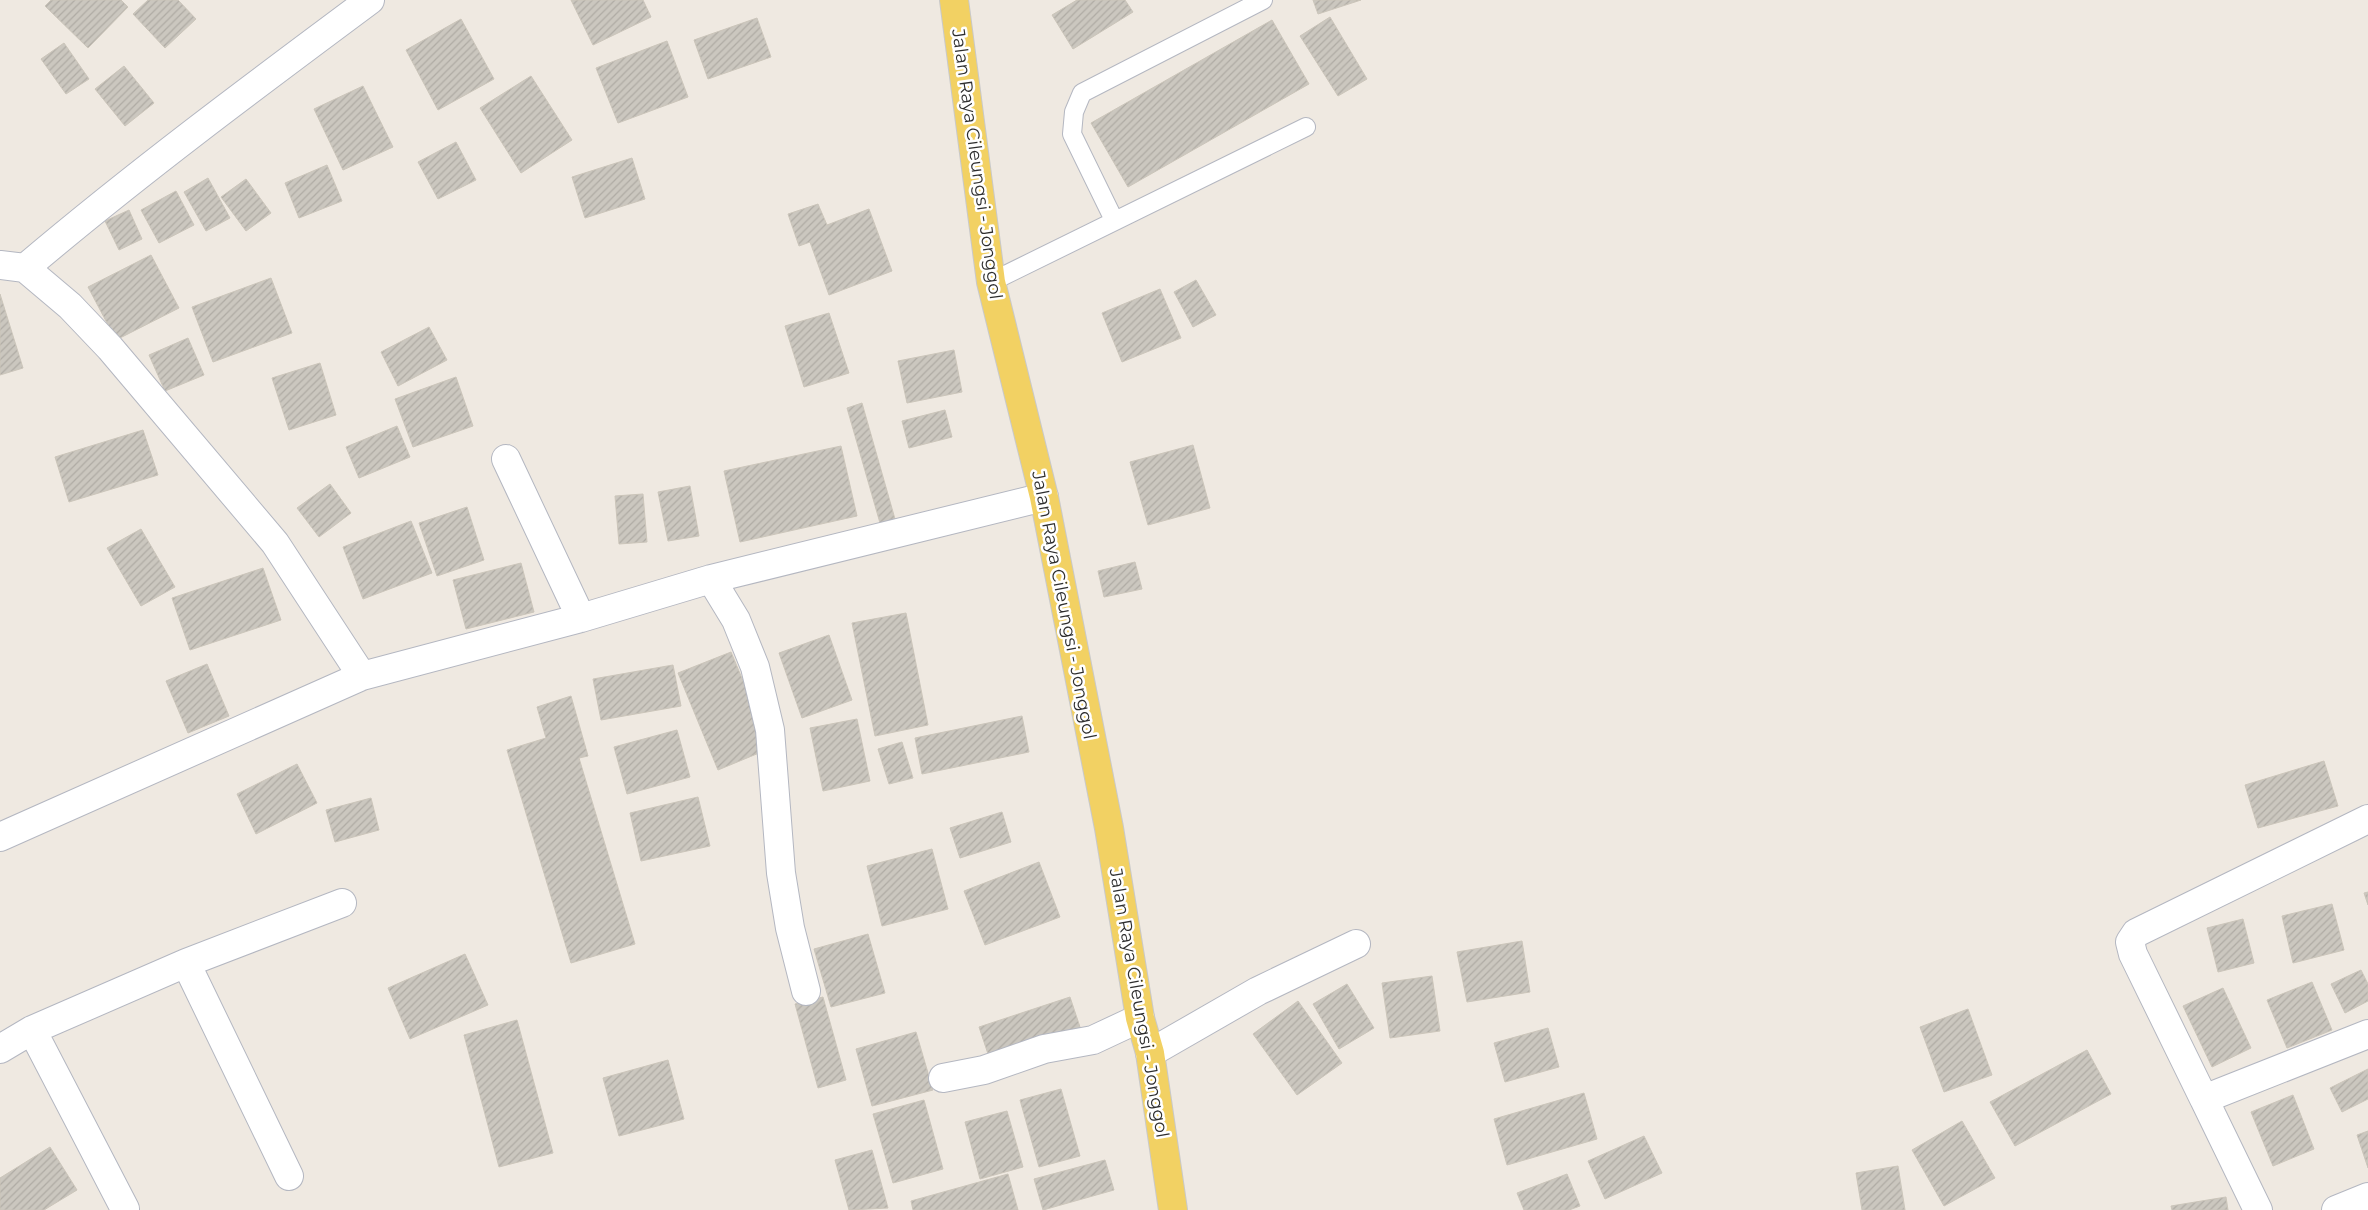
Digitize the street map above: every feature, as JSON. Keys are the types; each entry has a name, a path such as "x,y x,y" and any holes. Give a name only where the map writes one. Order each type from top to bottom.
{"main road":[{"name":"Jalan Raya Cileungsi - Jonggol","path":"954,0 991,282 1044,497 1109,828 1140,1018 1150,1053 1172,1210"}],"street":[{"path":"362,676 275,543 212,467 110,348 70,306 12,267 87,215 370,0"},
{"path":"506,459 581,618"},
{"path":"0,838 362,676 581,618 711,579 1044,497"},
{"path":"711,579 736,620 755,667 770,730 781,873 790,928 806,991"},
{"path":"2258,1210 2133,954 2130,942 2136,933 2368,818"},
{"path":"0,1049 32,1030 186,963 342,903"},
{"path":"1150,1053 1258,992 1356,944"},
{"path":"186,963 289,1176"},
{"path":"943,1078 975,1072 1044,1049 1093,1040 1140,1018"},
{"path":"32,1030 125,1209"},
{"path":"2204,1099 2368,1034"},
{"path":"2336,1210 2368,1197"}],"lane":[{"path":"1114,220 1072,134 1074,112 1082,93 1263,0"},
{"path":"991,282 1306,127"}],"building":[{"path":"51,0 121,0 128,7 88,48 45,6"},
{"path":"148,0 178,0 196,19 165,48 133,14"},
{"path":"571,0 643,0 651,17 593,45"},
{"path":"1077,0 1125,0 1133,12 1073,49 1052,15"},
{"path":"1313,0 1361,0 1318,14"},
{"path":"1330,17 1367,79 1338,96 1300,36"},
{"path":"757,18 771,57 708,79 694,40"},
{"path":"461,19 494,79 438,110 406,50"},
{"path":"1272,20 1309,84 1128,187 1091,123"},
{"path":"667,41 688,97 618,123 596,68"},
{"path":"64,43 89,79 66,94 41,59"},
{"path":"124,66 154,103 125,126 95,89"},
{"path":"531,76 572,140 521,173 480,108"},
{"path":"363,86 393,147 343,170 314,109"},
{"path":"456,142 476,180 438,199 418,162"},
{"path":"632,158 645,199 585,218 572,177"},
{"path":"327,165 342,201 299,218 285,183"},
{"path":"208,178 230,218 206,231 184,192"},
{"path":"246,179 271,213 246,231 221,197"},
{"path":"176,191 194,225 159,243 141,210"},
{"path":"818,204 827,225 869,209 892,271 829,295 810,242 799,246 788,214"},
{"path":"129,210 142,239 119,250 105,221"},
{"path":"151,255 179,308 116,340 88,287"},
{"path":"271,278 292,333 213,362 192,307"},
{"path":"1196,280 1216,315 1193,327 1174,292"},
{"path":"1160,289 1181,338 1122,362 1102,313"},
{"path":"0,294 23,368 0,375"},
{"path":"829,313 849,373 804,387 785,326"},
{"path":"429,327 447,360 398,386 381,352"},
{"path":"188,338 204,375 165,391 149,355"},
{"path":"954,350 962,392 907,403 898,361"},
{"path":"320,363 336,415 289,430 272,378"},
{"path":"456,377 473,426 413,447 395,399"},
{"path":"862,403 895,519 880,523 847,408"},
{"path":"945,410 952,437 909,448 902,421"},
{"path":"397,426 410,457 359,478 346,447"},
{"path":"143,430 158,475 69,502 55,457"},
{"path":"1193,445 1210,508 1148,525 1130,462"},
{"path":"841,446 857,516 740,542 724,471"},
{"path":"330,484 351,513 319,537 297,508"},
{"path":"690,486 699,536 668,541 658,492"},
{"path":"643,494 647,542 619,544 615,496"},
{"path":"467,507 484,560 437,576 419,523"},
{"path":"411,521 432,573 363,599 343,547"},
{"path":"141,529 175,587 141,606 107,548"},
{"path":"1135,562 1142,589 1104,597 1098,571"},
{"path":"521,563 534,612 466,629 453,580"},
{"path":"263,568 281,620 190,650 172,598"},
{"path":"906,613 928,725 875,736 852,623"},
{"path":"829,635 852,700 802,718 779,653"},
{"path":"731,652 771,748 718,770 678,673"},
{"path":"207,664 229,716 188,733 166,681"},
{"path":"673,665 681,706 601,720 593,679"},
{"path":"571,696 588,756 579,758 635,944 571,963 507,750 546,738 537,707"},
{"path":"1022,716 1029,752 922,774 915,738"},
{"path":"857,719 870,781 823,791 810,728"},
{"path":"677,730 690,777 627,794 614,747"},
{"path":"902,742 913,778 889,784 878,749"},
{"path":"2324,761 2338,806 2258,828 2245,785"},
{"path":"297,764 317,803 256,834 237,794"},
{"path":"698,797 710,846 641,861 630,813"},
{"path":"371,798 379,830 335,842 326,810"},
{"path":"1002,812 1011,842 960,858 950,828"},
{"path":"932,849 948,909 882,926 867,866"},
{"path":"1039,862 1060,917 985,945 964,891"},
{"path":"2368,892 2368,905 2364,893"},
{"path":"2332,904 2344,950 2293,963 2282,916"},
{"path":"2243,919 2254,963 2218,972 2207,928"},
{"path":"868,934 885,993 831,1007 814,949"},
{"path":"1522,941 1530,992 1467,1002 1457,952"},
{"path":"465,954 488,1005 410,1039 388,988"},
{"path":"2361,970 2368,984 2368,1001 2345,1013 2331,984"},
{"path":"1432,976 1440,1031 1390,1038 1382,983"},
{"path":"2312,982 2332,1030 2287,1048 2267,1000"},
{"path":"1347,984 1374,1028 1339,1049 1313,1004"},
{"path":"2223,988 2251,1048 2212,1067 2183,1006"},
{"path":"823,997 846,1080 818,1088 795,1004"},
{"path":"1070,997 1081,1030 990,1060 979,1027"},
{"path":"1298,1001 1342,1063 1297,1095 1253,1034"},
{"path":"1968,1009 1992,1075 1944,1092 1920,1027"},
{"path":"517,1020 553,1153 499,1167 464,1035"},
{"path":"1548,1028 1559,1067 1505,1082 1494,1043"},
{"path":"916,1032 933,1090 872,1106 856,1049"},
{"path":"2087,1050 2111,1094 2015,1146 1990,1102"},
{"path":"668,1060 684,1119 619,1136 603,1078"},
{"path":"2368,1069 2368,1099 2342,1112 2330,1088"},
{"path":"1061,1089 1080,1156 1039,1167 1020,1100"},
{"path":"1584,1093 1597,1139 1507,1165 1494,1119"},
{"path":"2293,1095 2314,1149 2273,1166 2251,1112"},
{"path":"924,1100 943,1169 893,1183 873,1114"},
{"path":"1007,1111 1023,1167 980,1179 965,1122"},
{"path":"1962,1121 1995,1178 1944,1206 1912,1150"},
{"path":"2368,1131 2368,1168 2357,1135"},
{"path":"1644,1136 1662,1173 1605,1199 1588,1161"},
{"path":"50,1147 77,1190 44,1210 0,1210 0,1178"},
{"path":"872,1150 888,1208 849,1210 835,1160"},
{"path":"1105,1160 1114,1190 1043,1210 1034,1179"},
{"path":"1898,1166 1905,1210 1862,1210 1856,1173"},
{"path":"1008,1174 1018,1210 913,1210 911,1201"},
{"path":"1567,1174 1580,1206 1569,1210 1524,1210 1517,1193"},
{"path":"2226,1197 2228,1210 2172,1210 2171,1206"}]}
